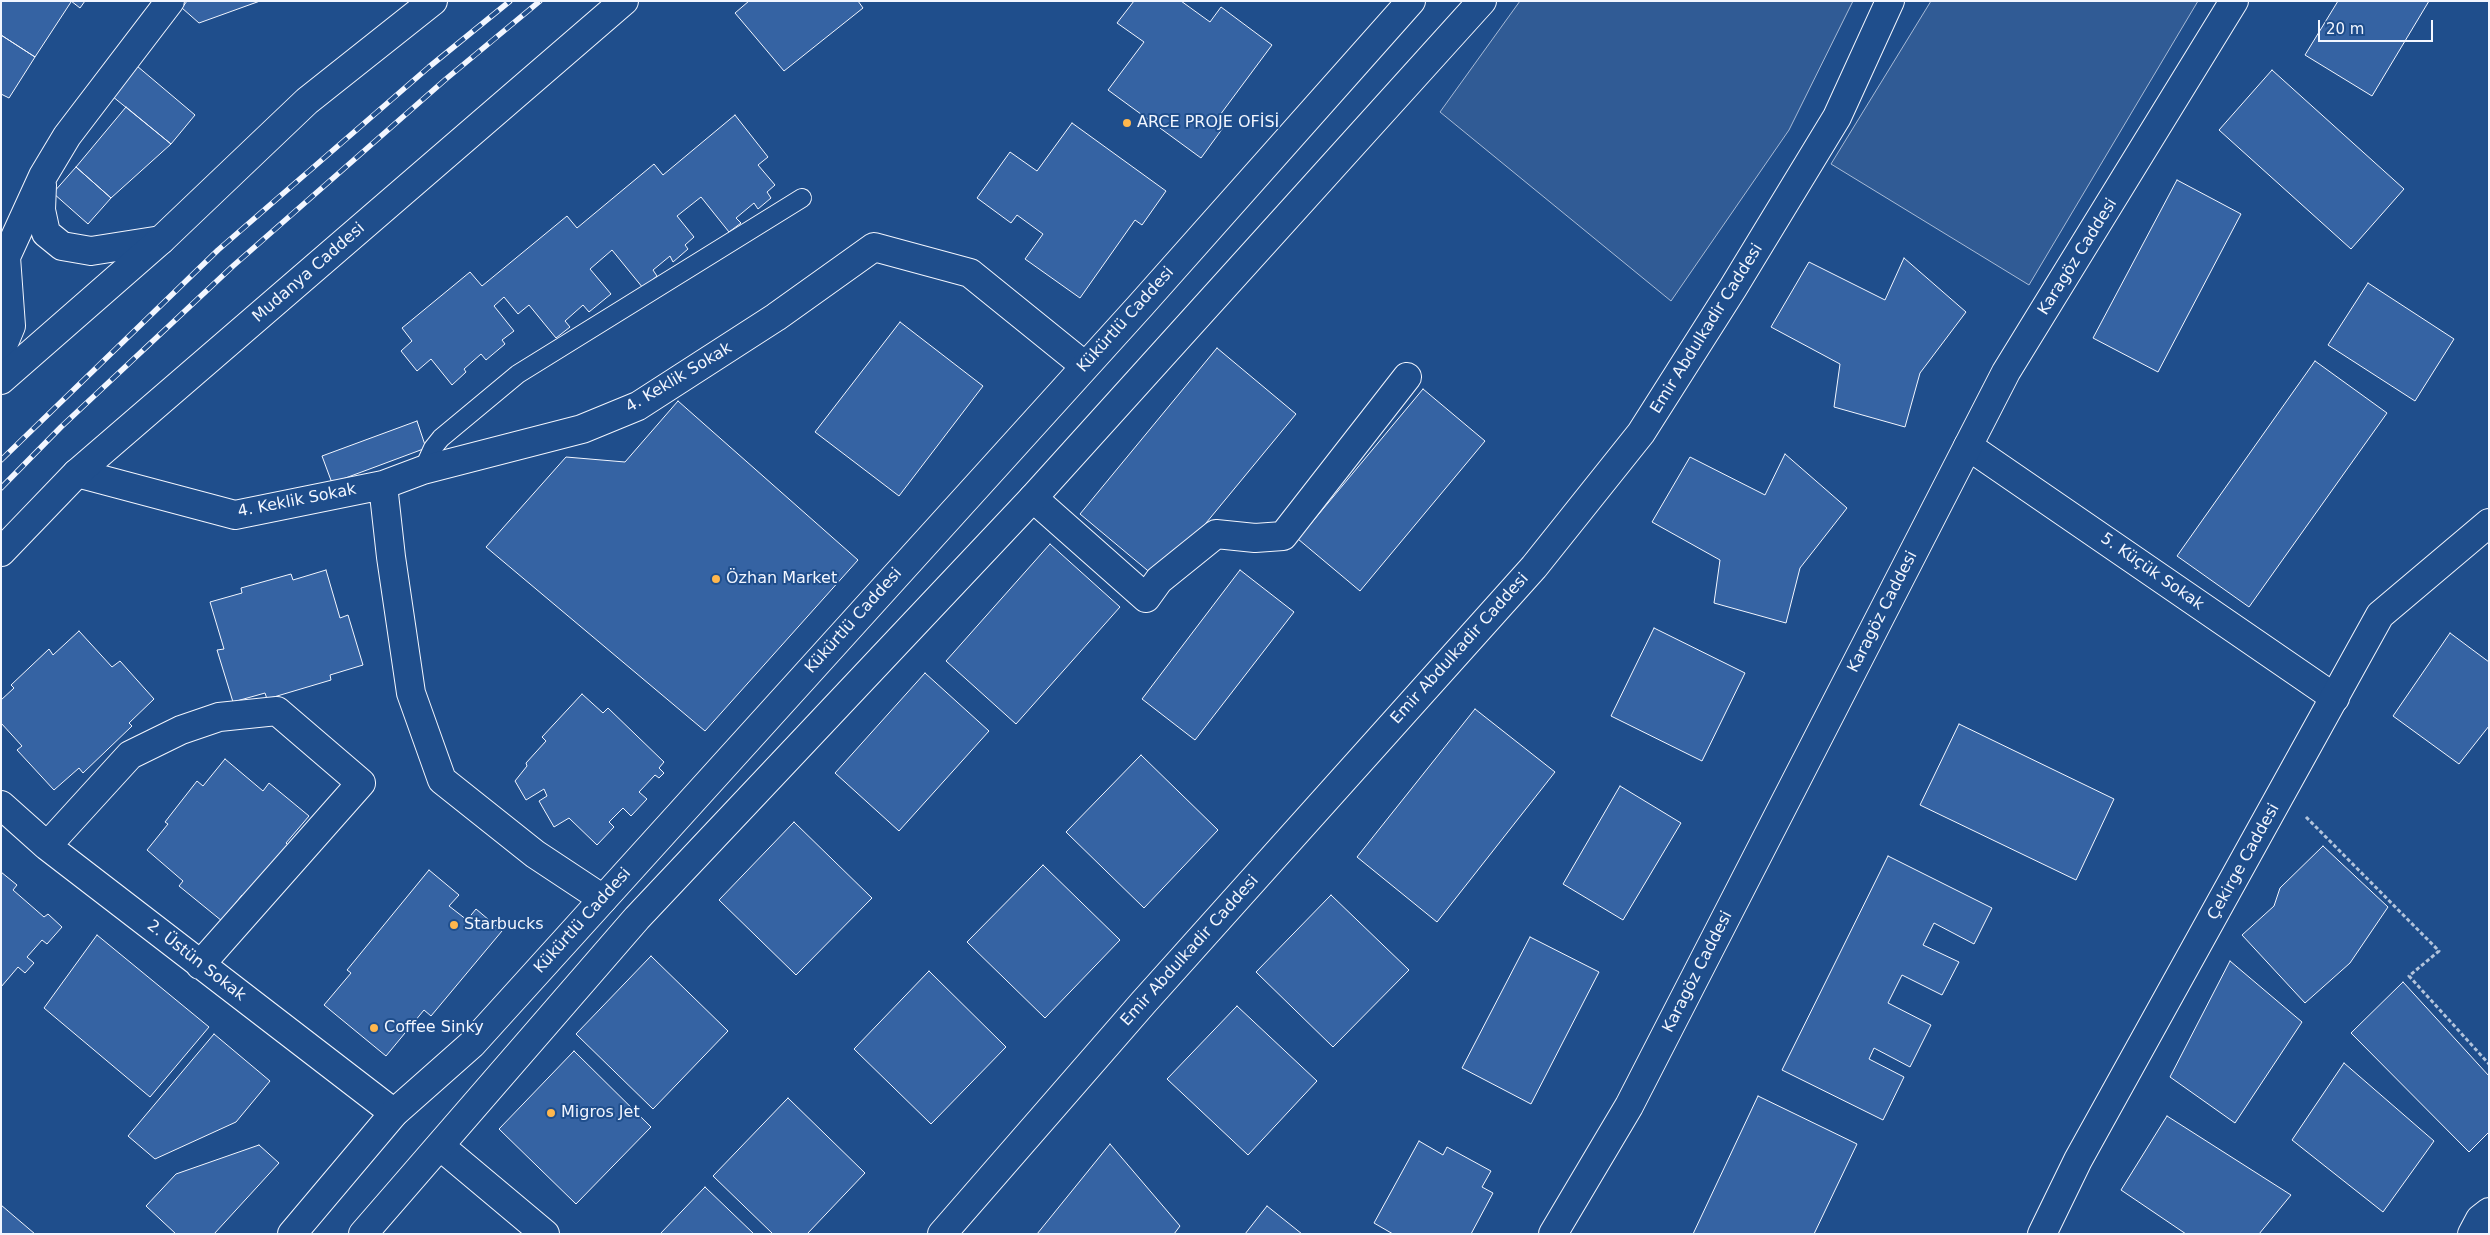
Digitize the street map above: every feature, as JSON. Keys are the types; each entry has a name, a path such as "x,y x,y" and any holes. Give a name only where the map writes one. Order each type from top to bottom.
{"main road":[{"path":"1,350 11,326 6,257 43,176 68,136 170,1"},
{"path":"1,380 161,240 307,101 433,1"},
{"name":"Mudanya Caddesi","path":"1,552 77,472 624,1"},
{"name":"Kükürtlü Caddesi","path":"292,1234 394,1113 472,1044 1412,1"},
{"path":"363,1234 637,918 1033,498 1482,1"},
{"name":"Emir Abdulkadir Caddesi","path":"942,1234 1143,1002 1534,567 1640,433 1734,288 1837,117 1890,1"},
{"name":"Karagöz Caddesi","path":"1553,1234 1629,1106 2006,372 2234,1"},
{"path":"43,176 41,210 46,233 62,246 91,251 161,240"},
{"name":"4. Keklik Sokak","path":"77,472 234,515 384,485 423,470 582,429 638,406 776,317 874,247 970,273 1085,366"},
{"path":"1033,498 1146,598 1160,580 1216,534 1255,538 1283,536 1408,377"},
{"name":"5. Küçük Sokak","path":"1968,446 2335,698"},
{"path":"384,485 391,557 411,693 442,780 534,854 603,899"},
{"name":"Çekirge Caddesi","path":"2042,1234 2078,1160 2380,615 2489,523"},
{"path":"47,846 130,755 181,730 219,717 277,711 361,784 200,964"},
{"name":"2. Üstün Sokak","path":"1,804 47,846 394,1113"},
{"path":"440,1146 545,1234"},
{"path":"2472,1234 2480,1219 2489,1212"}],"lane":[{"path":"423,470 433,448 441,438 518,374 802,198"}],"path":[{"path":"2283,793 2439,951 2409,976 2489,1064"}],"shaded area":[{"path":"1520,1 1853,1 1789,130 1671,301 1440,112"},
{"path":"1931,1 2198,1 2029,285 1831,164"}],"building":[{"path":"1,1 71,2 35,57 1,35"},
{"path":"71,1 85,1 80,8"},
{"path":"187,1 260,1 199,23 182,8"},
{"path":"749,1 858,1 863,8 784,71 735,13"},
{"path":"1134,1 1181,1 1210,22 1221,7 1272,45 1220,115 1228,121 1201,158 1108,90 1144,42 1117,23"},
{"path":"2338,1 2429,1 2372,96 2305,55"},
{"path":"1,35 35,57 9,98 1,94"},
{"path":"137,66 195,115 171,144 112,96"},
{"path":"2272,70 2404,189 2351,249 2219,130"},
{"path":"126,107 171,144 111,198 76,167"},
{"path":"735,115 768,157 758,165 775,185 767,192 771,198 758,209 754,203 736,218 741,223 729,232 701,197 677,216 694,237 685,245 688,249 673,262 670,256 653,270 657,276 643,288 612,250 590,269 611,294 589,312 583,305 565,321 570,327 556,338 529,305 518,314 504,297 494,306 514,331 502,340 505,344 486,360 481,354 464,369 466,372 452,385 431,359 417,371 401,351 412,341 402,328 470,272 482,286 567,216 577,228 654,164 663,175"},
{"path":"1072,123 1166,191 1142,225 1135,220 1080,298 1025,259 1043,234 1017,215 1011,223 977,198 1010,152 1037,171"},
{"path":"76,167 111,198 88,224 53,193"},
{"path":"2177,180 2241,214 2158,372 2093,338"},
{"path":"1904,258 1966,312 1920,373 1905,427 1834,407 1840,364 1771,327 1809,262 1885,300"},
{"path":"2368,283 2454,339 2415,401 2328,345"},
{"path":"900,322 983,386 899,496 815,432"},
{"path":"1217,348 1296,414 1159,580 1080,514"},
{"path":"2315,361 2387,413 2249,607 2177,556"},
{"path":"1423,389 1485,441 1360,591 1298,539"},
{"path":"678,401 858,560 705,731 486,547 566,457 625,462"},
{"path":"417,421 426,448 332,483 322,456"},
{"path":"1785,454 1847,508 1800,568 1786,623 1714,603 1720,560 1652,522 1690,457 1765,495"},
{"path":"1050,544 1120,607 1016,724 946,661"},
{"path":"326,570 340,618 348,615 363,665 330,675 331,680 267,699 265,693 233,702 217,650 224,649 210,602 242,593 241,588 291,574 293,580"},
{"path":"1240,570 1294,612 1195,740 1142,699"},
{"path":"1654,628 1745,673 1702,761 1611,716"},
{"path":"79,631 112,667 120,661 154,699 129,723 132,726 83,773 79,768 54,790 17,750 22,746 1,723 1,700 14,688 11,685 49,649 53,655"},
{"path":"2450,633 2489,662 2489,726 2459,764 2393,716"},
{"path":"925,673 989,731 899,831 835,773"},
{"path":"582,694 603,713 608,708 664,762 659,768 664,773 659,778 655,775 639,792 647,799 631,816 623,808 609,822 614,827 597,845 569,818 554,827 539,801 547,796 544,789 526,800 515,781 527,766 526,763 546,741 542,737"},
{"path":"1475,709 1555,772 1437,922 1357,857"},
{"path":"1959,724 2114,799 2076,880 1920,805"},
{"path":"1141,755 1218,830 1144,908 1066,832"},
{"path":"225,759 263,791 269,783 309,816 286,843 290,847 247,899 242,895 222,921 179,886 183,881 147,850 168,824 165,822 197,781 203,786"},
{"path":"1620,786 1681,823 1623,920 1563,884"},
{"path":"794,822 872,898 796,975 719,900"},
{"path":"2323,846 2388,907 2350,963 2305,1003 2242,935 2274,906 2280,888"},
{"path":"1888,856 1992,908 1974,944 1934,923 1923,945 1959,962 1942,995 1902,975 1888,1003 1931,1025 1910,1067 1874,1048 1869,1059 1904,1077 1883,1120 1782,1070"},
{"path":"1043,865 1120,940 1045,1018 967,942"},
{"path":"429,870 459,895 449,906 467,920 476,909 502,931 431,1016 424,1010 386,1056 324,1005 351,973 347,970"},
{"path":"1,872 17,885 13,890 44,917 48,914 62,927 47,944 42,940 27,957 34,963 25,973 18,967 1,987"},
{"path":"1331,895 1409,970 1333,1047 1256,972"},
{"path":"97,935 209,1027 150,1097 44,1008"},
{"path":"1530,937 1599,972 1531,1104 1462,1068"},
{"path":"651,956 728,1031 653,1109 576,1034"},
{"path":"2230,961 2302,1022 2235,1123 2170,1077"},
{"path":"929,971 1006,1047 931,1124 854,1049"},
{"path":"2403,982 2489,1076 2489,1132 2469,1152 2351,1033"},
{"path":"1237,1006 1317,1081 1248,1155 1167,1079"},
{"path":"214,1034 270,1081 236,1122 155,1159 128,1136"},
{"path":"574,1051 651,1127 576,1204 499,1129"},
{"path":"2344,1063 2434,1141 2383,1212 2292,1140"},
{"path":"1758,1096 1857,1144 1814,1234 1693,1234"},
{"path":"788,1098 865,1173 807,1234 773,1234 713,1176"},
{"path":"2167,1116 2291,1195 2259,1234 2186,1234 2121,1190"},
{"path":"1419,1141 1443,1155 1447,1147 1491,1171 1482,1187 1493,1193 1471,1234 1393,1234 1374,1223"},
{"path":"1110,1144 1180,1226 1174,1234 1037,1234"},
{"path":"259,1145 279,1163 214,1234 176,1234 146,1206 176,1174"},
{"path":"705,1187 754,1234 660,1234"},
{"path":"1,1205 35,1234 1,1234"},
{"path":"1267,1206 1302,1234 1245,1234"}],"railway":[{"path":"1,460 218,250 429,67 510,1"},
{"path":"1,488 61,427 233,266 446,79 540,1"}],"place":[{"name":"ARCE PROJE OFİSİ","path":"1127,123"},
{"name":"Özhan Market","path":"716,579"},
{"name":"Starbucks","path":"454,925"},
{"name":"Coffee Sinky","path":"374,1028"},
{"name":"Migros Jet","path":"551,1113"}]}
